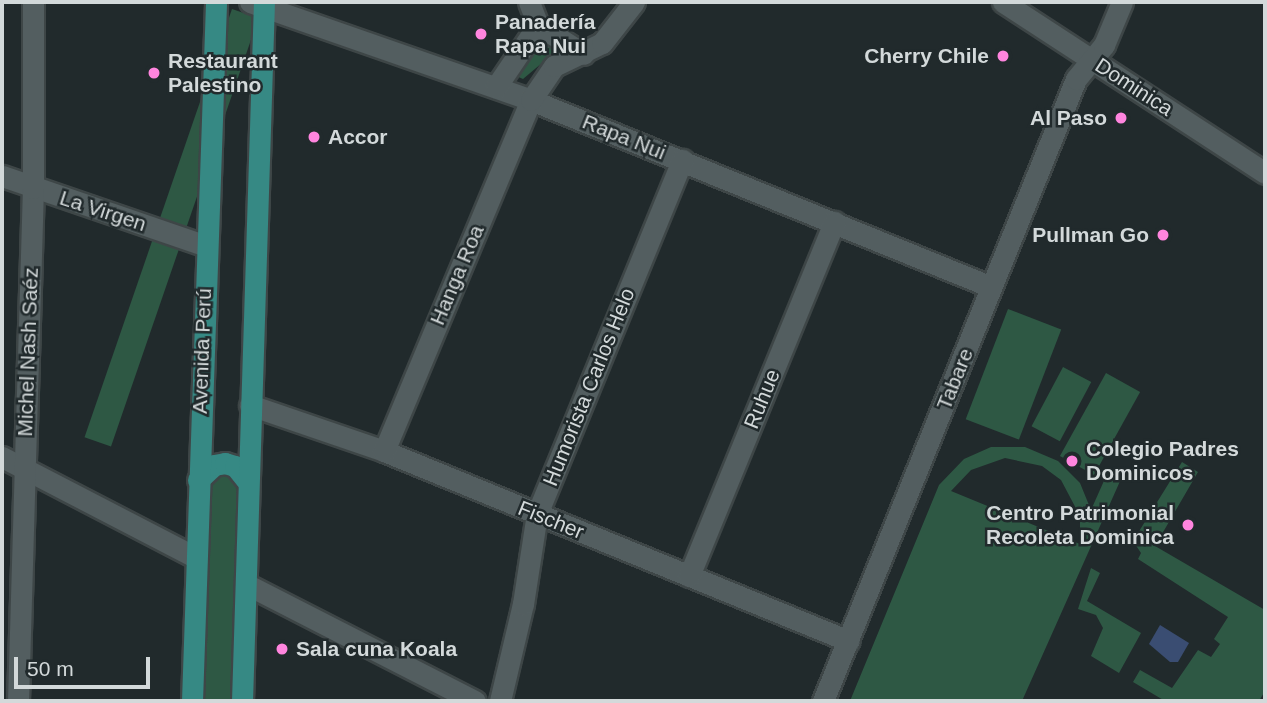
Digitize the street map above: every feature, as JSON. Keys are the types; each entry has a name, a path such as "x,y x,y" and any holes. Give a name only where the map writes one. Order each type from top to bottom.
{"main road":[{"name":"Avenida Perú","path":"191,701 216,2"},
{"path":"242,701 259,3"},
{"path":"198,480 214,465 225,463 235,466 248,482"}],"street":[{"name":"Michel Nash Saéz","path":"18,701 33,188 33,2"},
{"path":"529,2 538,25 584,54"},
{"path":"531,100 554,66 584,54 610,35 634,2"},
{"name":"Dominica","path":"1003,2 1265,173"},
{"name":"Tabare","path":"823,701 1076,79 1108,37 1122,2"},
{"name":"Rapa Nui","path":"259,3 531,100 992,287"},
{"path":"496,87 538,25"},
{"name":"Hanga Roa","path":"384,451 531,100"},
{"name":"Humorista Carlos Helo","path":"500,701 523,604 537,514 682,160"},
{"name":"La Virgen","path":"2,176 206,246"},
{"name":"Ruhue","path":"689,576 834,222"},
{"name":"Fischer","path":"250,405 384,451 849,642"},
{"path":"2,457 195,556"},
{"path":"246,584 475,701"}],"green space":[{"path":"232,9 258,18 111,446 85,437"},
{"path":"532,33 561,47 523,79 514,75"},
{"path":"1008,309 1061,329 1019,440 966,419"},
{"path":"1063,367 1091,382 1060,441 1032,426"},
{"path":"1106,373 1140,392 1094,475 1060,456"},
{"path":"991,447 1025,447 1058,461 1080,483 1091,510 1107,474 1121,479 1022,701 850,701 939,485 964,459","holes":["1005,458 1042,466 1061,480 1080,516 1080,544 951,491 971,470"]},
{"path":"1182,462 1198,472 1155,546 1265,610 1265,691 1259,701 1165,701 1133,682 1140,670 1172,688 1198,650 1211,657 1220,644 1214,639 1228,617 1138,559 1141,553 1133,541"},
{"path":"219,476 231,477 242,491 234,701 204,701 210,489"},
{"path":"1091,568 1100,573 1087,601 1141,633 1119,673 1091,656 1103,628 1096,615 1078,609"}],"water":[{"path":"1160,625 1189,643 1178,662 1170,662 1149,644"}],"place":[{"name":"Panadería Rapa Nui","path":"481,34"},
{"name":"Cherry Chile","path":"1003,56"},
{"name":"Restaurant Palestino","path":"154,73"},
{"name":"Al Paso","path":"1121,118"},
{"name":"Accor","path":"314,137"},
{"name":"Pullman Go","path":"1163,235"},
{"name":"Colegio Padres Dominicos","path":"1072,461"},
{"name":"Centro Patrimonial Recoleta Dominica","path":"1188,525"},
{"name":"Sala cuna Koala","path":"282,649"}]}
